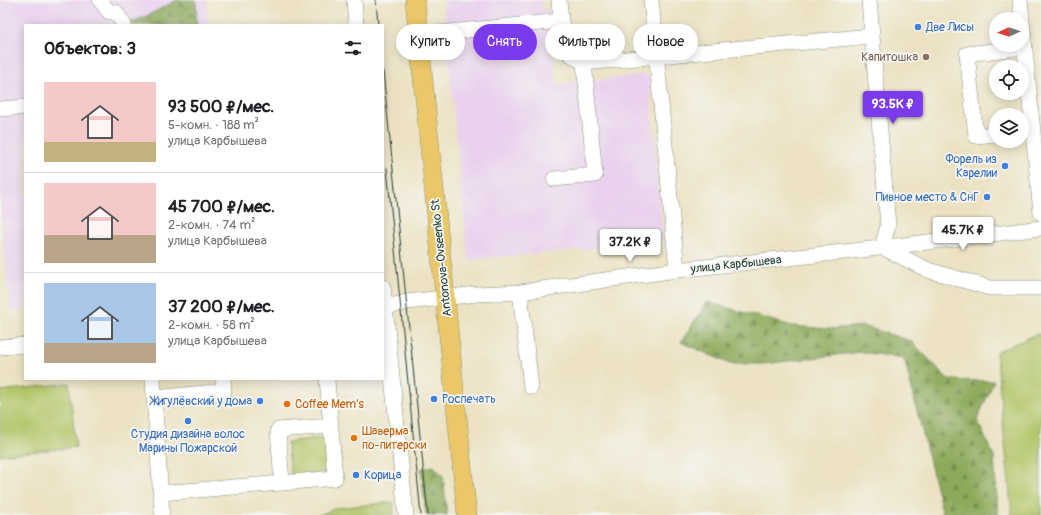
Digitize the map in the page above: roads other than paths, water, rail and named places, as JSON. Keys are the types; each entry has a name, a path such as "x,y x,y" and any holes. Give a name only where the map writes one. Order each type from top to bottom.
{"main road":[{"name":"Antonova-Ovseenko St","path":"415,0 418,24"},
{"name":"Antonova-Ovseenko St","path":"421,60 444,298 467,515"}],"street":[{"path":"100,0 108,12 116,12 123,24"},
{"path":"354,0 356,24"},
{"path":"559,0 561,21 569,53 584,63 633,59"},
{"path":"651,0 653,24"},
{"path":"869,0 888,226 882,247 928,270 990,288 1041,288"},
{"path":"1020,0 1021,12"},
{"path":"465,30 561,21"},
{"path":"698,53 872,36"},
{"path":"989,52 967,54 976,136 989,135"},
{"path":"1025,52 1032,135 1041,213"},
{"path":"656,60 676,270"},
{"path":"554,179 595,175 584,63"},
{"path":"0,110 24,107"},
{"name":"улица Карбышева","path":"384,307 407,302 477,294 520,292 676,270 1041,228"},
{"path":"520,292 531,387"},
{"path":"384,307 406,515"},
{"path":"0,347 24,345"},
{"path":"153,380 162,515"},
{"path":"154,398 224,392 223,380"},
{"path":"161,493 335,478 326,380"},
{"path":"282,483 278,430 330,426"}],"tram line":[{"path":"376,0 378,24"},
{"path":"384,81 428,515"},
{"path":"387,168 421,515"}],"place":[{"name":"Две Лисы","path":"918,27"},
{"name":"Капитошка","path":"926,57"},
{"name":"Форель из Карелии","path":"1005,166"},
{"name":"Пивное место & СнГ","path":"987,197"},
{"name":"Роспечать","path":"434,399"},
{"name":"Жигулёвский у дома","path":"260,401"},
{"name":"Coffee Mem's","path":"287,404"},
{"name":"Студия дизайна волос Марины Пожарской","path":"188,421"},
{"name":"Шаверма по-питерски","path":"354,438"},
{"name":"Корица","path":"356,475"}]}
